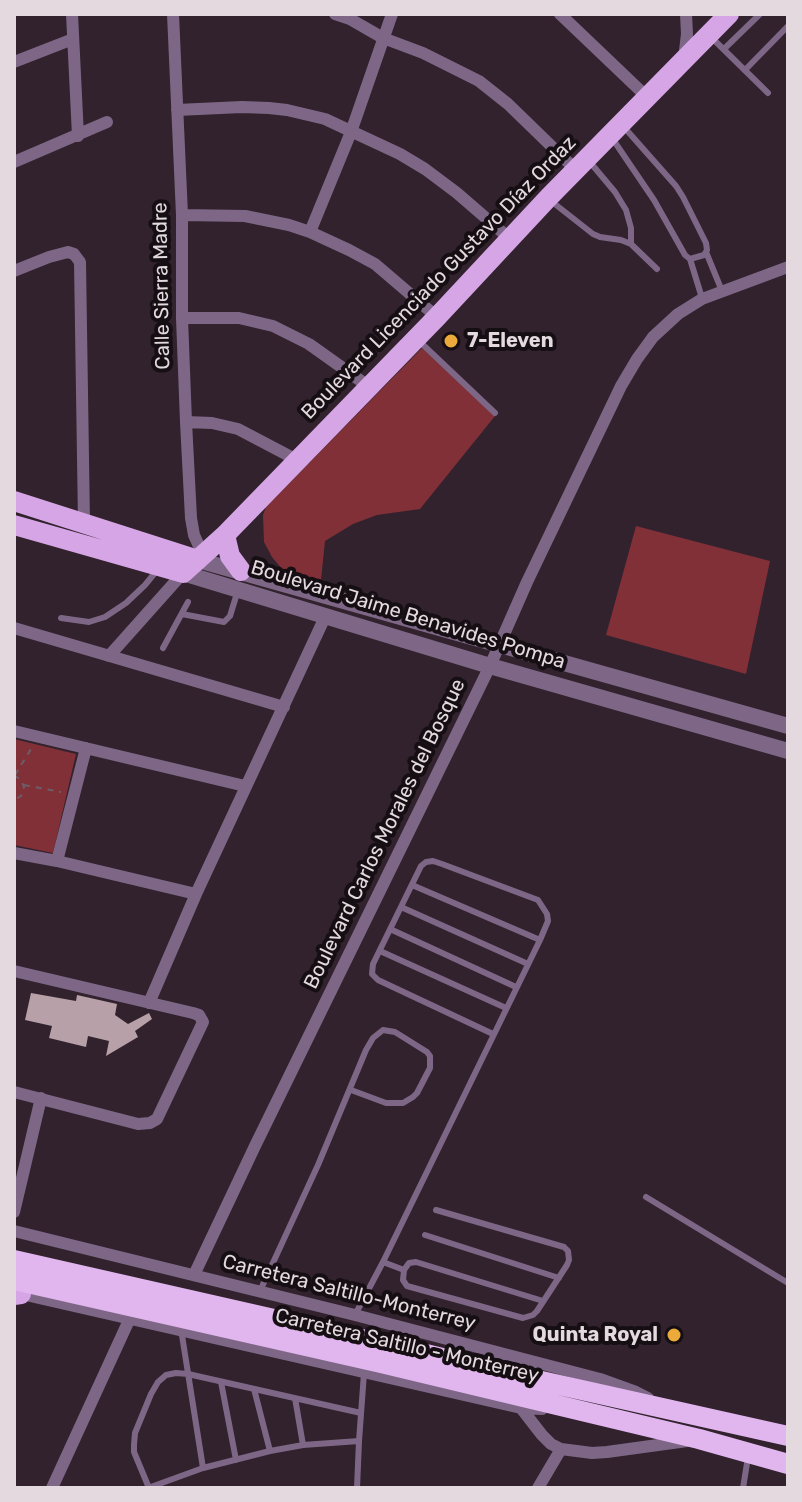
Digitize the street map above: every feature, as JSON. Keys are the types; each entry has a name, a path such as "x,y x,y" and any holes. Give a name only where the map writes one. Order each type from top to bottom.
{"highway":[{"name":"Carretera Saltillo - Monterrey","path":"14,1260 379,1360 699,1439 785,1466"},
{"name":"Carretera Saltillo - Monterrey","path":"16,1290 379,1360 668,1410 788,1436"}],"main road":[{"name":"Boulevard Licenciado Gustavo Díaz Ordaz","path":"195,563 684,59 716,41 729,14"},
{"name":"Boulevard Jaime Benavides Pompa","path":"14,501 195,563"},
{"name":"Boulevard Jaime Benavides Pompa","path":"14,525 160,566 195,563"},
{"path":"225,535 239,581"}],"street":[{"path":"72,14 78,136"},
{"name":"Calle Sierra Madre","path":"173,14 182,215 186,422 195,563"},
{"path":"335,14 479,81 581,164"},
{"path":"310,232 351,132 392,14"},
{"path":"560,14 647,97"},
{"path":"684,59 686,14"},
{"path":"14,62 73,39"},
{"path":"177,110 242,107 287,110 325,119 425,169 509,238"},
{"path":"14,162 107,122"},
{"path":"182,215 245,216 310,232 375,264 437,317"},
{"path":"14,271 68,252 78,257 81,269 84,523"},
{"name":"Boulevard Carlos Morales del Bosque","path":"194,1275 490,666 614,400 637,359 664,325 702,299 788,267"},
{"path":"182,318 239,318 273,326 309,344 368,386"},
{"path":"186,422 212,423 238,429 297,460"},
{"path":"109,656 195,563"},
{"name":"Boulevard Jaime Benavides Pompa","path":"195,563 325,617 788,751"},
{"name":"Boulevard Jaime Benavides Pompa","path":"239,581 499,644 788,726"},
{"path":"149,1003 245,786 325,617"},
{"path":"14,628 284,707"},
{"path":"14,731 245,786"},
{"path":"57,861 86,748"},
{"path":"14,853 196,894"},
{"path":"14,971 199,1015 203,1020 157,1119 147,1124 14,1092"},
{"path":"14,1212 41,1098"},
{"name":"Carretera Saltillo-Monterrey","path":"14,1231 600,1379 636,1392 668,1410"},
{"path":"16,1290 181,1329 379,1360 521,1408 582,1412"},
{"path":"52,1488 130,1318"},
{"path":"521,1408 542,1435 561,1449 607,1452 699,1439"},
{"path":"538,1488 561,1449"}],"lane":[{"path":"760,14 716,41 768,93"},
{"path":"745,70 788,26"},
{"path":"616,130 676,186 706,243 706,252 722,291"},
{"path":"616,130 682,252 690,259 702,299"},
{"path":"581,164 615,192 626,210 631,244"},
{"path":"548,198 593,234 631,244 657,269"},
{"path":"690,259 706,252"},
{"path":"416,338 495,413"},
{"path":"61,618 89,622 105,617 136,594 160,566"},
{"path":"182,614 224,622 230,616 239,581"},
{"path":"163,648 188,602"},
{"path":"355,1315 383,1262 548,921 538,900 433,861 426,862 421,866 390,929 372,974 493,1034"},
{"path":"412,885 540,940"},
{"path":"401,907 528,964"},
{"path":"390,929 516,987"},
{"path":"380,951 506,1008"},
{"path":"260,1291 373,1038 383,1030 395,1032 430,1056 430,1068 422,1084 413,1097 403,1103 386,1103 351,1090"},
{"path":"646,1197 788,1283"},
{"path":"436,1210 564,1247 569,1260 559,1278 543,1301 533,1315 518,1317 407,1286 403,1280 404,1270 409,1263 416,1262 543,1301"},
{"path":"425,1235 559,1278"},
{"path":"383,1262 404,1270"},
{"path":"181,1329 203,1468"},
{"path":"357,1488 361,1413 379,1360"},
{"path":"359,1441 270,1451 203,1468 148,1488 134,1452 135,1433 158,1382 171,1373 188,1374 361,1413"},
{"path":"221,1382 236,1460"},
{"path":"254,1389 270,1451"},
{"path":"295,1398 303,1445"},
{"path":"743,1488 749,1453"}],"path":[{"path":"14,800 21,796 24,785 14,775 38,737"},
{"path":"24,785 74,794"}],"shaded area":[{"path":"422,348 495,416 420,509 377,515 353,524 325,541 321,580 282,569 264,542 263,515 266,507"},
{"path":"636,526 770,561 746,674 606,635"},
{"path":"14,739 76,754 53,853 14,845"}],"building":[{"path":"31,993 76,1001 77,995 117,1004 115,1015 128,1024 149,1013 152,1019 135,1031 138,1037 106,1056 109,1041 88,1036 86,1047 49,1038 52,1026 25,1020"}],"place":[{"name":"7-Eleven","path":"451,341"},
{"name":"Quinta Royal","path":"674,1335"}]}
